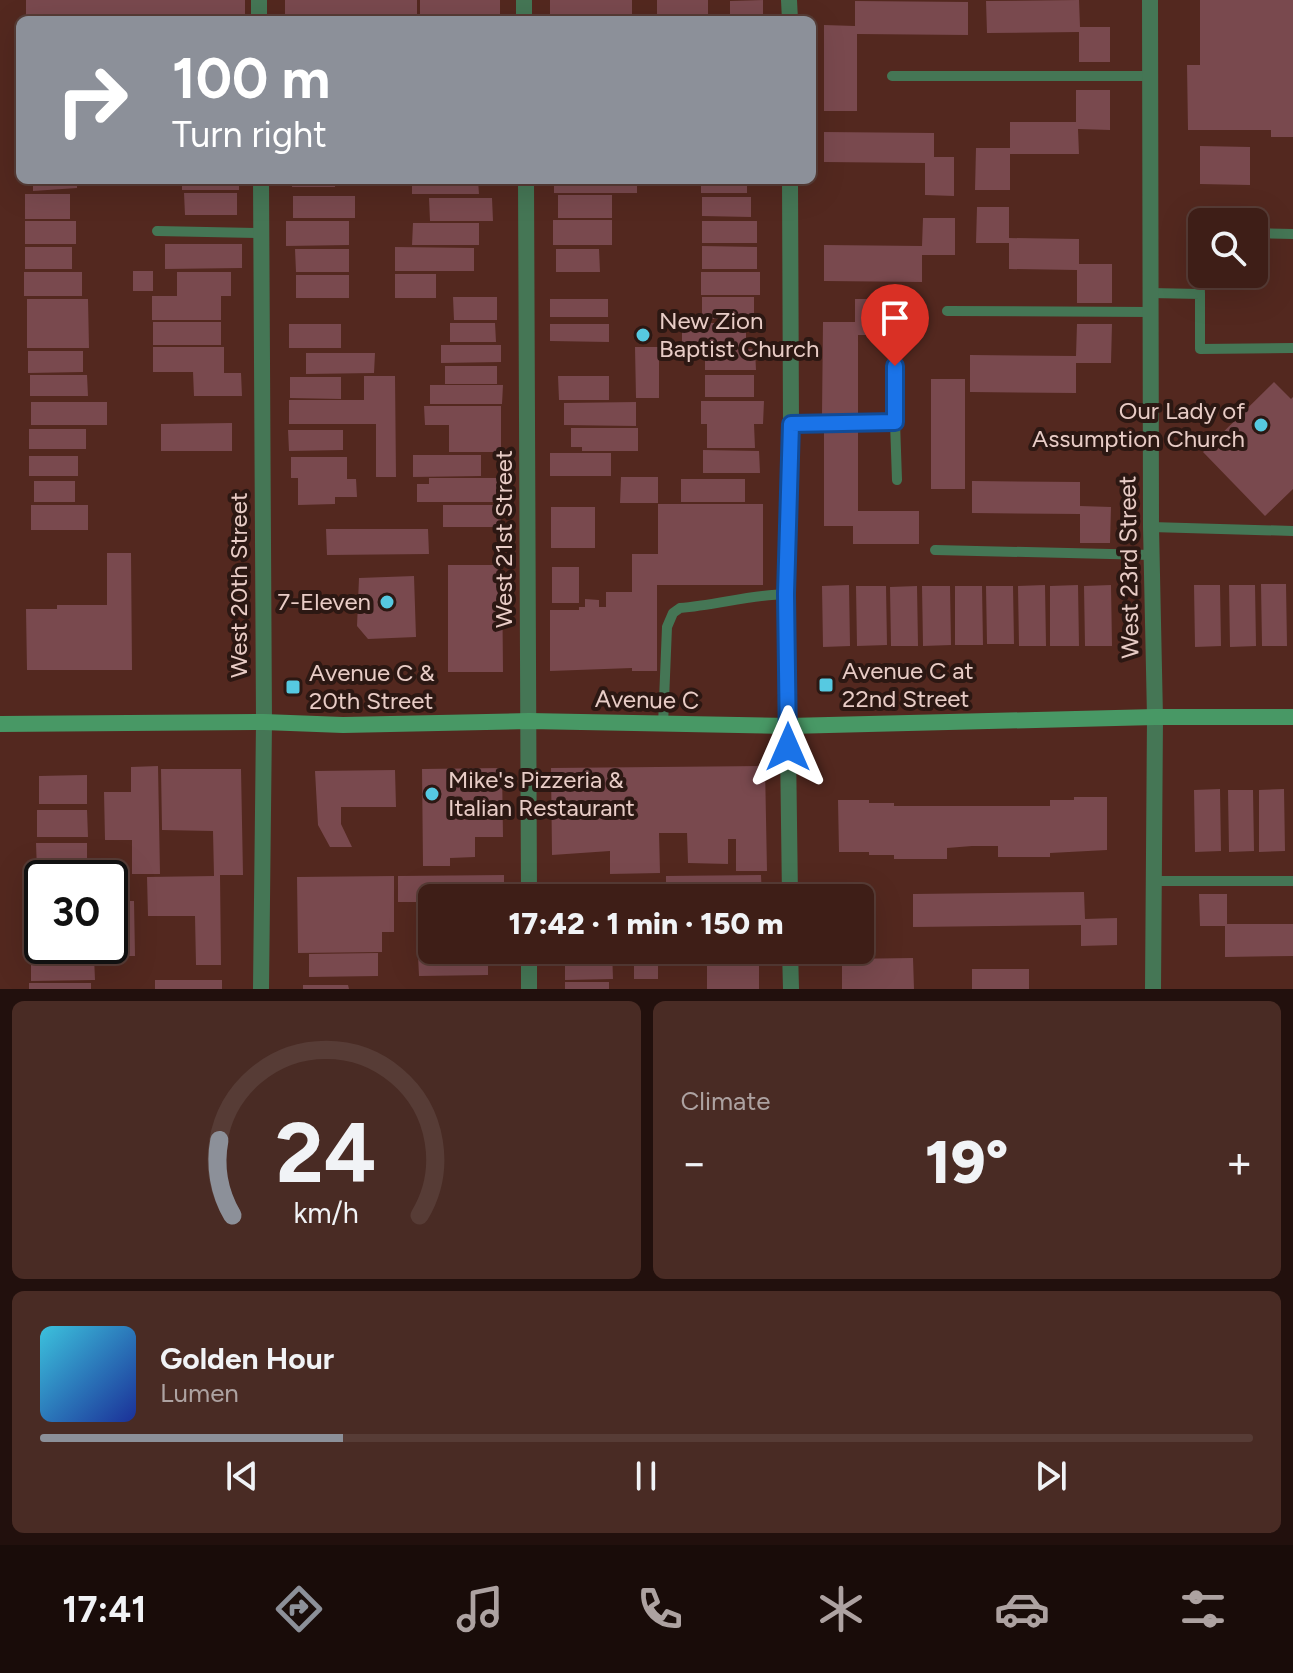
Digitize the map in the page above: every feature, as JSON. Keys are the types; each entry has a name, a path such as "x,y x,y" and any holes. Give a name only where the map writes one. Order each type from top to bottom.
{"main road":[{"name":"Avenue C","path":"0,724 264,722 343,725 529,721 789,726 1155,717 1293,717"}],"street":[{"name":"West 23rd Street","path":"1150,0 1151,527 1155,717 1153,989"},
{"name":"West 20th Street","path":"261,184 264,722 261,989"},
{"name":"West 21st Street","path":"526,184 529,884"},
{"path":"790,184 791,424 786,594 790,884"},
{"path":"529,964 529,989"},
{"path":"790,964 791,989"}],"lane":[{"path":"892,76 1150,76"},
{"path":"157,231 261,233"},
{"path":"1268,233 1293,234"},
{"path":"1200,288 1200,349 1293,348"},
{"path":"1151,293 1200,294"},
{"path":"947,311 1150,312"},
{"path":"895,366 897,480"},
{"path":"791,424 895,422"},
{"path":"1151,527 1293,531"},
{"path":"935,550 1152,555"},
{"path":"663,725 667,627 673,613 680,608 738,601 758,595 786,594"},
{"path":"1152,881 1293,881"}],"building":[{"path":"26,0 245,0 245,16 26,16"},
{"path":"285,0 417,0 417,16 285,16"},
{"path":"420,0 500,0 500,16 420,16"},
{"path":"550,0 632,0 632,16 550,16"},
{"path":"657,0 708,0 708,16 657,16"},
{"path":"763,0 763,16 730,16 730,1"},
{"path":"1079,0 1080,27 1110,27 1110,62 1079,62 1079,32 987,33 986,1"},
{"path":"1200,0 1293,0 1293,137 1271,137 1271,130 1188,130 1187,65 1200,65"},
{"path":"855,1 968,2 968,35 857,34 857,111 824,111 824,25 855,26"},
{"path":"1076,90 1110,90 1110,130 1078,129 1079,154 1010,154 1010,190 975,190 976,148 1010,148 1010,122 1076,122"},
{"path":"824,132 934,133 934,157 954,157 954,196 925,195 925,163 824,162"},
{"path":"1200,146 1250,147 1250,185 1200,184"},
{"path":"33,184 77,184 77,188 33,191"},
{"path":"182,184 239,184 239,190 182,190"},
{"path":"292,184 335,184 335,187 292,187"},
{"path":"412,184 478,184 479,194 412,194"},
{"path":"554,184 637,184 637,193 554,193"},
{"path":"701,184 747,184 747,193 701,193"},
{"path":"184,193 237,193 237,215 185,215"},
{"path":"25,194 70,194 70,219 25,219"},
{"path":"558,195 612,195 612,218 558,218"},
{"path":"293,196 355,196 355,218 293,218"},
{"path":"702,197 751,197 751,217 702,216"},
{"path":"429,198 492,198 493,221 430,221"},
{"path":"977,207 1009,207 1009,238 1079,239 1079,264 1112,264 1112,303 1077,303 1077,270 1009,269 1009,243 976,243"},
{"path":"923,218 955,218 955,255 922,255 922,282 824,281 824,245 922,246"},
{"path":"553,220 612,220 612,245 553,245"},
{"path":"25,221 76,221 76,244 25,244"},
{"path":"286,221 349,221 349,245 286,246"},
{"path":"702,221 757,221 757,243 702,243"},
{"path":"413,223 479,223 479,245 412,245"},
{"path":"165,244 242,244 242,268 165,269"},
{"path":"702,246 757,247 757,269 702,269"},
{"path":"25,247 72,247 72,269 25,269"},
{"path":"395,247 474,248 474,271 395,271"},
{"path":"295,249 349,249 349,272 296,272"},
{"path":"556,249 599,249 600,272 556,272"},
{"path":"133,271 153,271 153,291 133,291"},
{"path":"24,272 82,272 82,296 24,296"},
{"path":"177,272 231,272 231,296 221,296 221,320 152,320 152,296 177,296"},
{"path":"701,272 760,272 760,295 701,295"},
{"path":"395,274 436,274 436,298 395,298"},
{"path":"296,275 349,275 349,298 296,298"},
{"path":"453,297 497,297 497,320 454,320"},
{"path":"702,297 754,297 754,319 702,319"},
{"path":"27,299 88,299 89,348 27,348"},
{"path":"550,299 608,299 608,317 550,317"},
{"path":"855,299 918,299 918,335 858,335 858,414 822,414 823,322 855,322"},
{"path":"153,322 221,322 221,345 153,345"},
{"path":"450,323 495,323 496,342 450,342"},
{"path":"682,323 746,323 746,347 682,347"},
{"path":"289,324 341,324 341,348 289,348"},
{"path":"550,324 609,324 609,342 550,341"},
{"path":"1077,324 1112,324 1111,363 1076,363 1076,393 970,392 970,355 1076,356"},
{"path":"441,345 501,345 501,362 441,363"},
{"path":"153,347 224,347 224,373 241,373 242,396 194,396 193,372 153,372"},
{"path":"635,347 659,347 659,398 636,398"},
{"path":"755,349 756,370 705,370 705,350"},
{"path":"28,351 83,351 83,372 28,373"},
{"path":"306,353 375,353 374,373 306,374"},
{"path":"445,366 497,366 497,384 445,384"},
{"path":"30,375 87,375 88,396 30,396"},
{"path":"705,375 754,375 754,397 705,397"},
{"path":"364,376 395,376 396,477 376,477 376,424 289,424 289,400 364,400"},
{"path":"558,376 609,376 609,400 559,400"},
{"path":"290,377 341,377 341,399 290,398"},
{"path":"931,379 965,379 965,489 931,489"},
{"name":"Our Lady of Assumption Church","path":"1274,382 1291,399 1293,397 1293,489 1265,516 1203,452"},
{"path":"430,385 503,385 502,404 430,404"},
{"path":"701,401 764,401 763,424 754,424 755,448 707,448 707,424 701,424"},
{"path":"31,402 107,402 107,425 31,425"},
{"path":"636,402 636,426 564,425 564,403"},
{"path":"424,406 501,406 501,452 449,452 449,425 425,425"},
{"path":"232,423 232,451 161,451 161,424"},
{"path":"571,428 638,428 638,451 582,451 582,447 571,447"},
{"path":"29,429 86,429 86,449 29,449"},
{"path":"288,430 343,430 343,450 289,451"},
{"path":"824,431 858,431 858,511 919,511 919,544 853,544 853,526 824,526"},
{"path":"703,450 759,451 760,473 703,473"},
{"path":"550,453 611,453 611,476 550,476"},
{"path":"413,455 481,455 481,476 413,477"},
{"path":"29,456 78,456 78,476 29,476"},
{"path":"291,457 347,457 347,479 356,479 357,497 335,497 335,504 298,505 298,478 291,478"},
{"path":"621,477 658,477 658,503 620,503"},
{"path":"429,478 502,478 502,502 417,502 417,484 429,484"},
{"path":"681,479 745,479 745,502 681,502"},
{"path":"34,481 75,481 75,502 34,502"},
{"path":"972,481 1080,482 1080,506 1111,507 1110,543 1080,543 1080,514 972,513"},
{"path":"658,504 763,504 763,585 657,585 657,671 632,671 632,668 550,671 550,610 579,610 579,607 585,607 585,599 599,600 599,607 606,607 606,592 632,592 632,554 658,554"},
{"path":"31,505 88,505 88,530 31,530"},
{"path":"443,505 501,505 501,527 443,527"},
{"path":"551,507 595,507 595,548 551,548"},
{"path":"326,529 428,529 429,554 327,555"},
{"path":"107,553 131,553 132,670 27,670 26,609 57,609 57,605 107,605"},
{"path":"448,565 502,565 503,672 448,672"},
{"path":"552,567 579,567 579,603 552,603"},
{"name":"7-Eleven","path":"414,576 416,637 368,639 357,626 359,578"},
{"path":"1261,584 1286,584 1287,646 1262,646"},
{"path":"849,585 850,646 823,647 822,586"},
{"path":"1045,585 1046,646 1019,646 1018,586"},
{"path":"1078,585 1079,646 1050,646 1050,586"},
{"path":"1111,585 1112,646 1085,646 1084,586"},
{"path":"1194,585 1220,585 1221,646 1195,647"},
{"path":"1229,585 1255,585 1256,646 1230,647"},
{"path":"856,586 886,586 887,645 857,646"},
{"path":"917,586 918,646 891,646 890,587"},
{"path":"922,586 950,586 951,645 923,646"},
{"path":"955,586 982,586 983,645 955,645"},
{"path":"986,586 1013,586 1014,644 987,644"},
{"path":"158,766 160,874 132,874 132,840 105,840 104,792 131,792 131,767"},
{"path":"765,766 767,871 736,871 736,839 728,839 728,864 688,863 687,833 659,833 660,873 610,874 610,851 552,855 551,768"},
{"path":"502,768 503,837 475,837 475,857 450,858 450,866 423,866 422,769"},
{"path":"161,769 241,769 243,875 220,875 221,965 196,965 195,916 148,916 147,877 214,876 213,831 162,830"},
{"path":"395,770 396,807 341,807 341,824 352,847 330,847 318,825 315,771"},
{"path":"87,775 87,804 39,804 39,776"},
{"path":"1220,789 1221,851 1195,852 1194,790"},
{"path":"1284,789 1285,851 1259,852 1259,790"},
{"path":"1228,790 1253,790 1254,851 1229,852"},
{"path":"1074,797 1107,797 1107,850 1050,853 1050,857 998,857 998,846 972,846 947,848 947,859 894,859 894,855 839,852 838,800 869,800 869,803 894,803 894,806 1050,806 1050,800 1074,800"},
{"path":"37,810 87,810 88,837 37,837"},
{"path":"36,843 87,843 87,860 37,860"},
{"path":"504,875 504,884 418,884 418,902 398,902 398,876"},
{"path":"761,875 761,884 666,884 666,876"},
{"path":"394,876 394,932 382,932 382,952 298,953 297,877"},
{"path":"1084,892 1085,919 1117,918 1117,945 1081,946 1081,925 913,927 913,894"},
{"path":"1199,894 1227,894 1227,924 1293,924 1293,956 1225,957 1225,926 1200,926"},
{"path":"128,901 134,901 135,956 128,956"},
{"path":"378,953 378,976 309,977 309,954"},
{"path":"913,958 914,989 842,989 842,964 874,964 874,959"},
{"path":"31,964 94,964 95,980 31,981"},
{"path":"418,964 488,964 488,975 419,976"},
{"path":"565,964 612,964 613,979 565,980"},
{"path":"634,964 658,964 658,979 634,979"},
{"path":"707,964 759,964 759,989 707,989"},
{"path":"972,969 1029,969 1029,989 972,989"},
{"path":"155,980 222,980 222,989 155,989"},
{"path":"565,982 609,982 609,989 565,989"},
{"path":"29,983 91,983 91,989 29,989"},
{"path":"303,985 348,985 349,989 303,989"}],"place":[{"name":"New Zion Baptist Church","path":"643,335"},
{"name":"Our Lady of Assumption Church","path":"1261,425"},
{"name":"7-Eleven","path":"387,602"},
{"name":"Avenue C at 22nd Street","path":"826,685"},
{"name":"Avenue C & 20th Street","path":"293,687"},
{"name":"Mike's Pizzeria & Italian Restaurant","path":"432,794"}],"route":[{"path":"788,747 786,594 791,424 895,422 895,366"}]}
